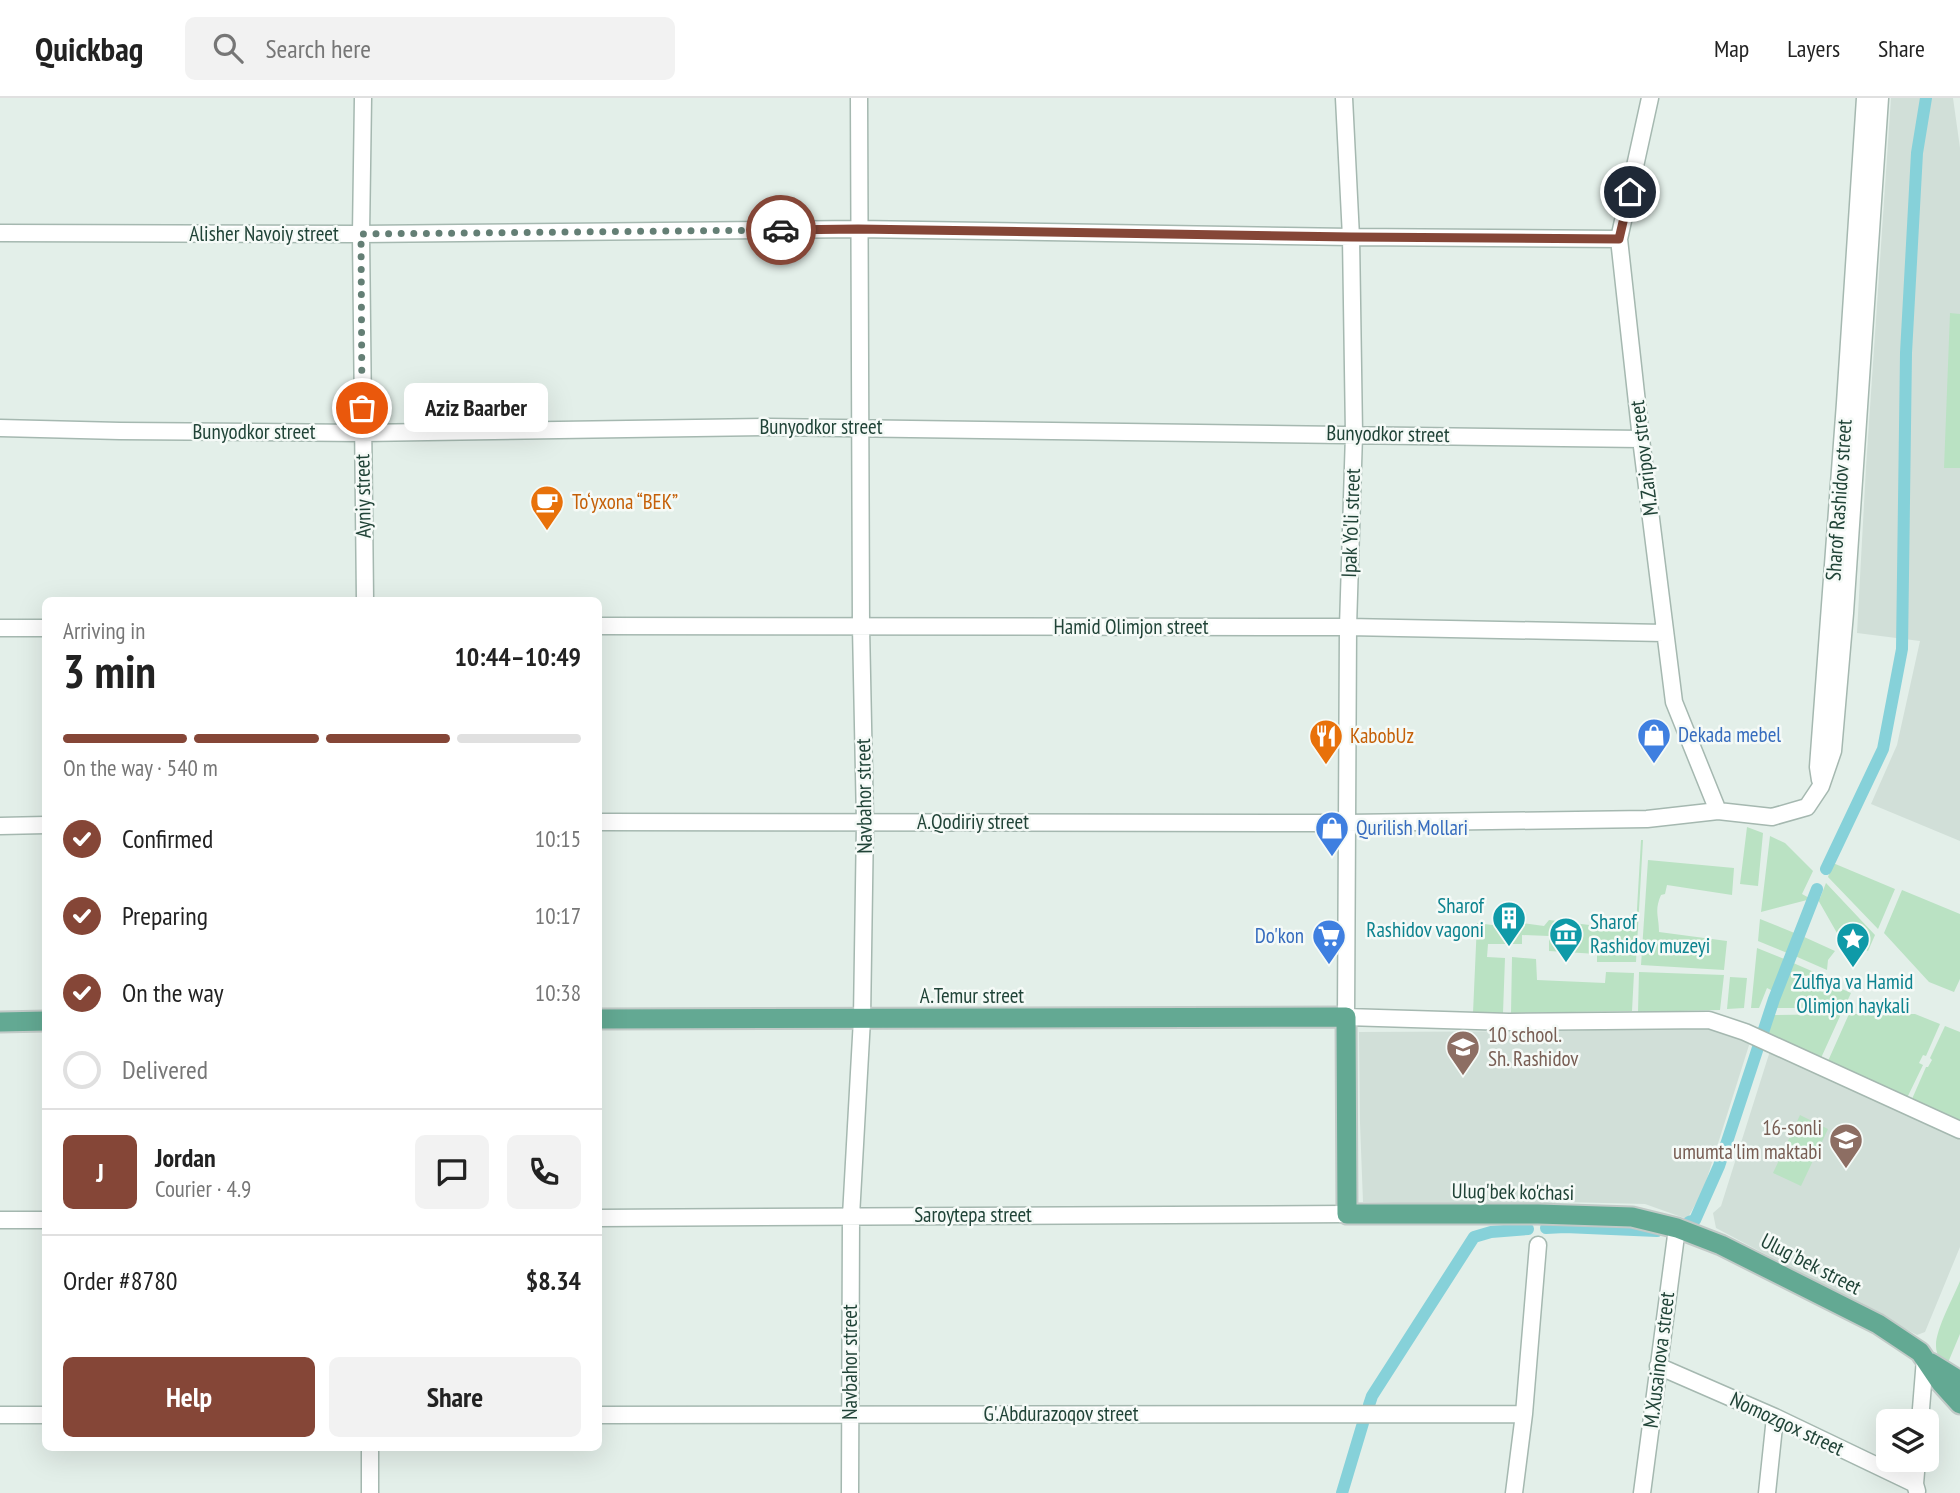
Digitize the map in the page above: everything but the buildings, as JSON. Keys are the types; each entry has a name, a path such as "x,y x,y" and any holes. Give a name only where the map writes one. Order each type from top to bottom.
{"main road":[{"name":"A.Temur street","path":"602,1019 1346,1017"},
{"path":"1346,1017 1348,1213"},
{"path":"0,1022 42,1021"},
{"name":"Ulug'bek ko'chasi","path":"1348,1213 1632,1217 1677,1228"},
{"name":"Ulug'bek street","path":"1677,1228 1721,1245 1878,1324 1920,1352 1925,1359"},
{"path":"1925,1359 1960,1381"},
{"path":"1925,1359 1941,1384 1960,1404"}],"street":[{"name":"Ayniy street","path":"363,98 361,234 365,597"},
{"name":"Navbahor street","path":"850,1493 851,1216 862,1019 866,822 859,427 859,98"},
{"name":"Ipak Yo'li street","path":"1344,98 1351,237 1354,434 1348,627 1346,1017"},
{"name":"M.Zaripov street","path":"1650,98 1619,239 1674,702 1718,811"},
{"name":"Sharof Rashidov street","path":"1821,786 1818,767 1841,472 1865,98"},
{"path":"1718,811 1772,817 1807,807 1821,786 1833,751 1872,239 1880,98"},
{"name":"Alisher Navoiy street","path":"0,233 361,234 858,229 1619,239"},
{"name":"Bunyodkor street","path":"0,428 362,433 859,427 1641,439"},
{"name":"Hamid Olimjon street","path":"602,626 1348,627 1664,633"},
{"path":"0,628 42,628"},
{"name":"A.Qodiriy street","path":"602,822 1347,823 1647,819 1718,811"},
{"path":"0,825 42,825"},
{"path":"1346,1017 1506,1022 1709,1020 1745,1032 1960,1130"},
{"name":"Saroytepa street","path":"602,1218 1348,1213"},
{"path":"0,1220 42,1220"},
{"name":"M.Xusainova street","path":"1642,1493 1677,1228"},
{"path":"1514,1493 1524,1414 1538,1245"},
{"path":"1921,1409 1925,1359"},
{"name":"Nomozgoх street","path":"1658,1366 1775,1417 1916,1489"},
{"name":"G'.Abdurazoqov street","path":"602,1415 1524,1414"},
{"path":"0,1415 42,1415"},
{"path":"1767,1493 1775,1417"},
{"path":"370,1451 370,1493"}],"shaded area":[{"path":"1891,98 1953,98 1960,148 1960,841 1871,804 1897,745 1920,641 1857,633"},
{"path":"1711,1024 1750,1042 1703,1191 1687,1219 1645,1204 1563,1202 1486,1206 1363,1202 1359,1032 1568,1031"},
{"name":"16-sonli umumta'lim maktabi","path":"1770,1051 1960,1134 1960,1247 1925,1332 1917,1335 1716,1228 1713,1213 1721,1206"}],"green space":[{"path":"1950,313 1960,314 1960,468 1944,468"},
{"path":"1747,827 1763,833 1758,886 1740,884"},
{"path":"1770,836 1785,843 1813,871 1802,894 1811,899 1761,912"},
{"path":"1641,840 1636,962 1597,962 1597,954 1549,951 1549,936 1522,935 1522,944 1488,944 1487,957 1505,958 1503,1013 1473,1013 1477,923 1544,926 1549,920 1630,930 1636,926"},
{"path":"1648,860 1734,868 1732,895 1667,885 1657,910 1659,932 1727,941 1724,970 1641,965"},
{"path":"1833,863 1895,889 1878,929 1828,877"},
{"path":"1826,883 1875,935 1868,951 1852,944 1845,947 1817,898 1820,898"},
{"path":"1902,890 1960,914 1960,979 1954,992 1929,982 1884,933"},
{"path":"1760,919 1797,934 1790,954 1758,941"},
{"path":"1802,936 1835,951 1828,960 1827,970 1795,956"},
{"path":"1757,948 1787,960 1775,992 1767,988 1759,1008 1751,1008"},
{"path":"1512,957 1536,959 1537,980 1605,983 1606,972 1634,973 1632,1011 1511,1013"},
{"path":"1791,962 1830,979 1833,985 1851,993 1844,1008 1776,1008"},
{"path":"1639,972 1724,975 1720,1010 1638,1012"},
{"path":"1730,977 1747,978 1744,1008 1727,1009"},
{"path":"1841,1014 1821,1058 1767,1036 1774,1015"},
{"path":"1849,1014 1915,1014 1940,1024 1926,1056 1923,1055 1919,1063 1923,1065 1907,1098 1828,1061"},
{"path":"1945,1026 1960,1032 1960,1120 1912,1099 1926,1067 1932,1060 1930,1058"},
{"path":"1800,1115 1828,1129 1801,1186 1773,1173"},
{"path":"1960,1281 1960,1334 1947,1365 1938,1355 1936,1340"}],"waterway":[{"path":"1826,869 1883,749 1902,649 1906,353 1917,153 1926,98"},
{"path":"1689,1222 1695,1220 1719,1166 1774,999 1817,889"},
{"path":"1546,1228 1657,1231"},
{"path":"1369,1405 1372,1396 1474,1237 1491,1232 1528,1229"},
{"path":"1342,1493 1363,1423"}],"way so far":[{"path":"362,408 361,234 781,230"}],"place":[{"name":"Aziz Baarber","path":"362,408"},
{"name":"To‘yxona “BEK”","path":"547,532"},
{"name":"Dekada mebel","path":"1654,765"},
{"name":"KabobUz","path":"1326,766"},
{"name":"Qurilish Mollari","path":"1332,858"},
{"name":"Sharof Rashidov vagoni","path":"1509,948"},
{"name":"Sharof Rashidov muzeyi","path":"1566,964"},
{"name":"Do'kon","path":"1329,966"},
{"name":"Zulfiya va Hamid Olimjon haykali","path":"1853,969"},
{"name":"10 school. Sh. Rashidov","path":"1463,1077"},
{"name":"16-sonli umumta'lim maktabi","path":"1846,1170"}],"route":[{"path":"781,230 1619,239 1630,192"}]}
